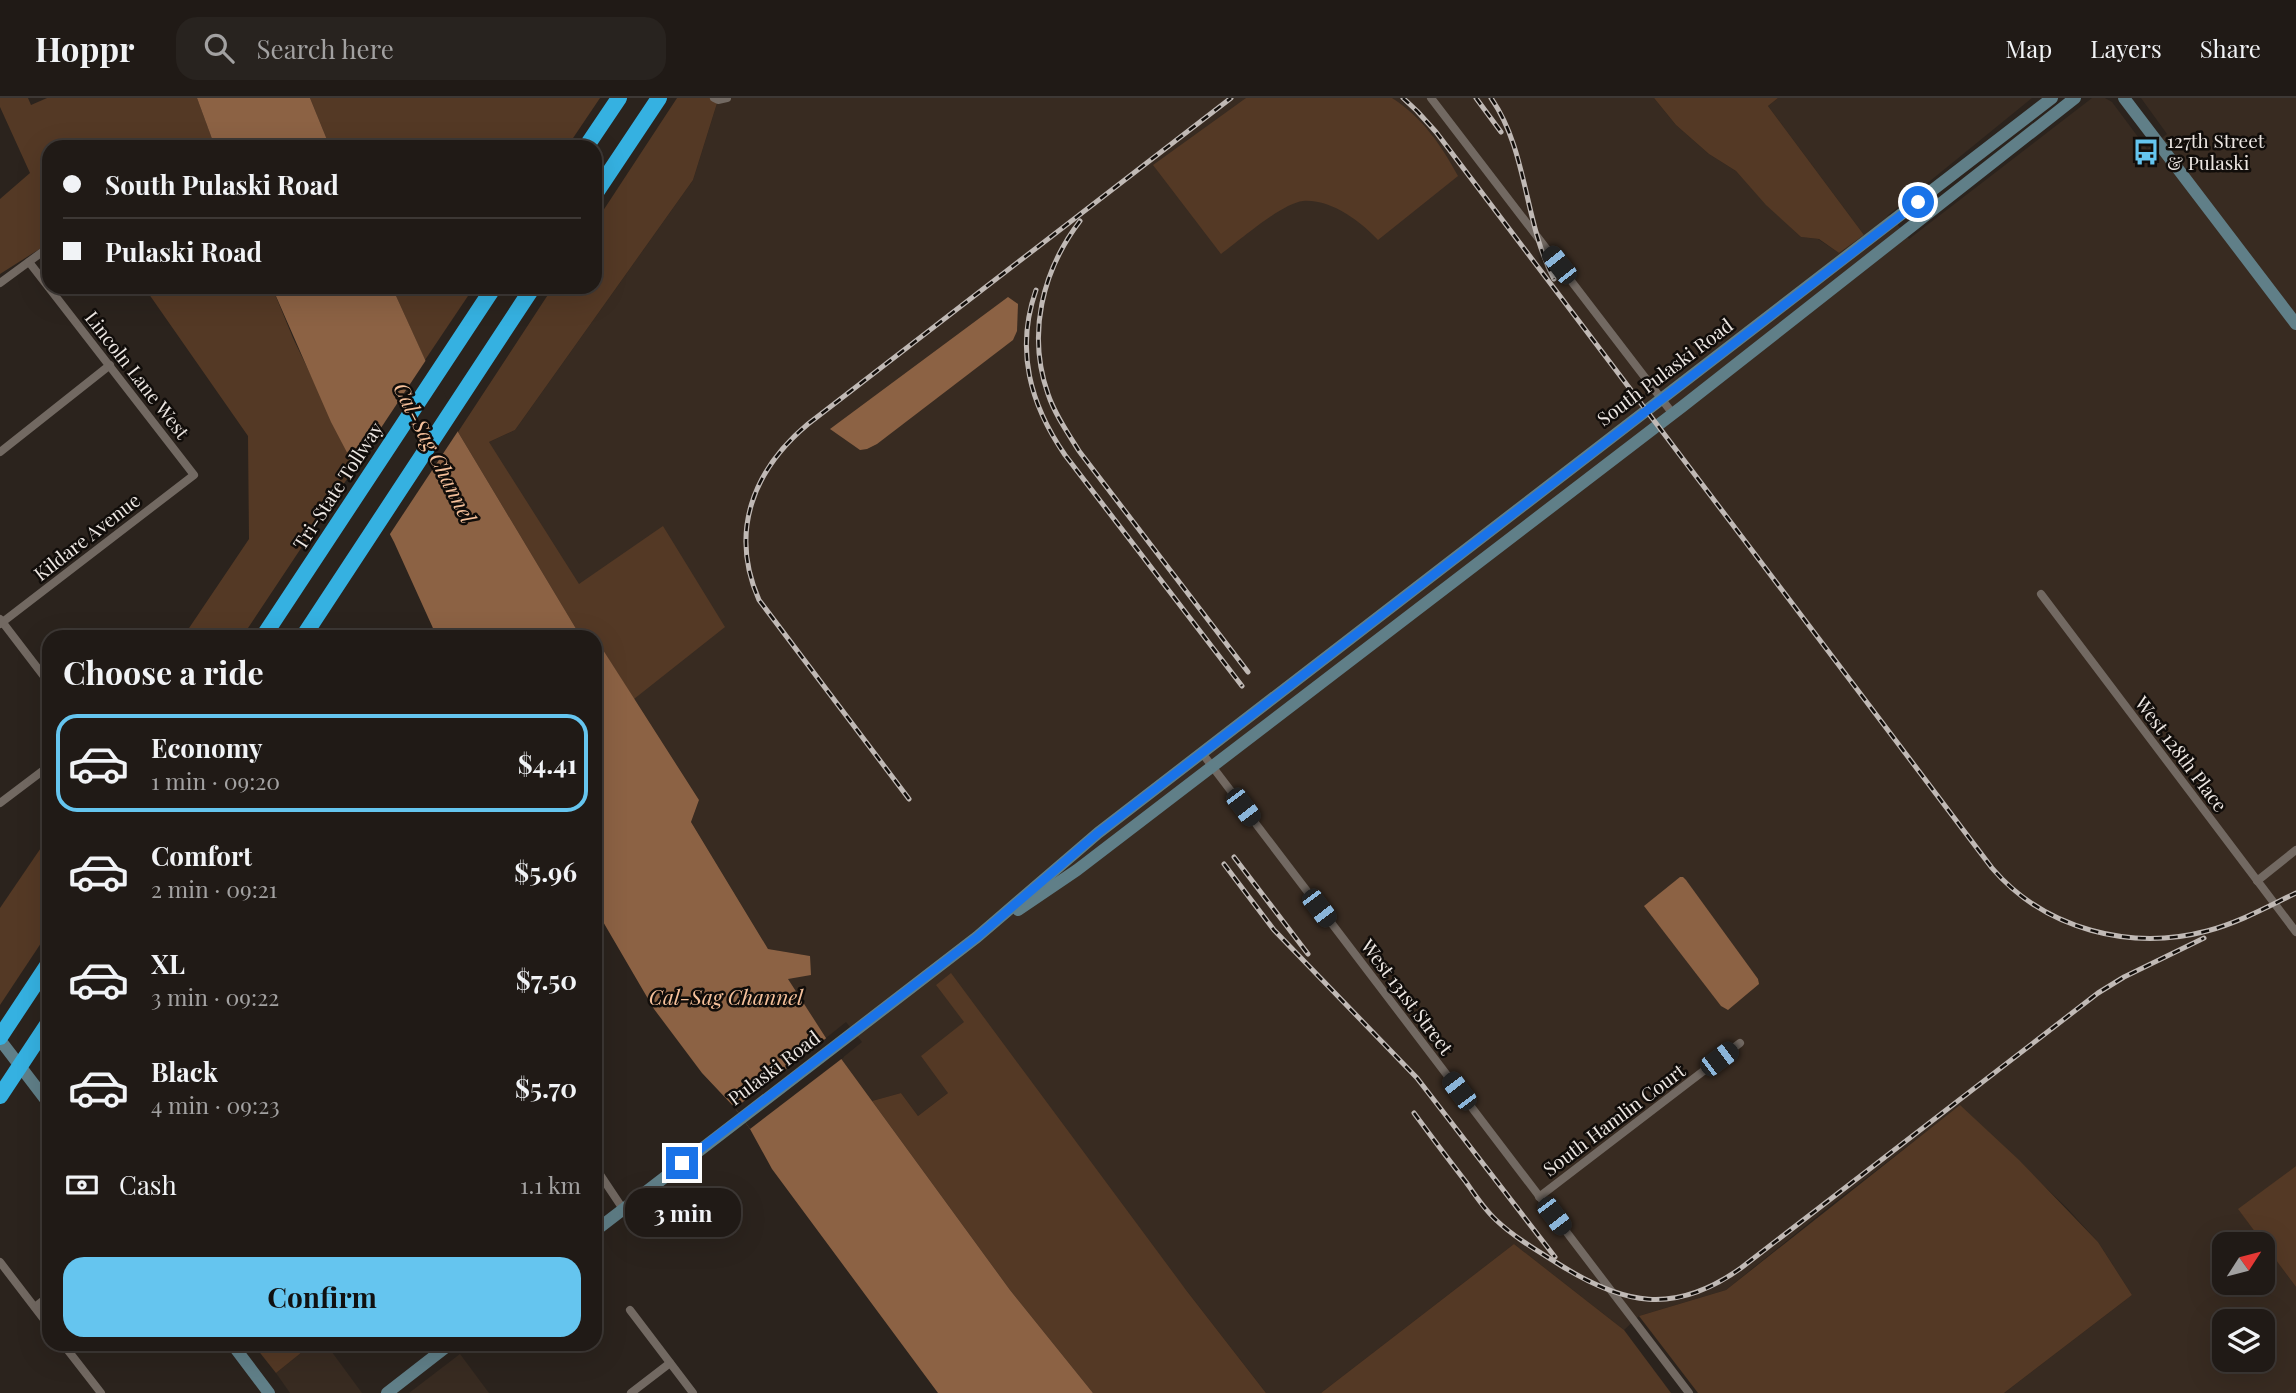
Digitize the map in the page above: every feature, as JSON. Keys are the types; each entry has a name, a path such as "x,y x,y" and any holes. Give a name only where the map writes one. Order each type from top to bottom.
{"highway":[{"path":"591,140 619,98"},
{"path":"602,184 659,98"},
{"name":"Tri-State Tollway","path":"268,630 489,294"},
{"path":"308,630 528,294"},
{"path":"0,1038 42,974"},
{"path":"3,1092 42,1033"}],"main road":[{"name":"South Pulaski Road","path":"1202,753 2052,98"},
{"name":"South Pulaski Road","path":"1212,766 1673,414 2075,98"},
{"path":"2124,98 2296,324"},
{"name":"Pulaski Road","path":"977,937 1068,856 1202,753"},
{"name":"Pulaski Road","path":"602,1226 977,937 1077,870 1212,766"},
{"path":"0,1038 42,1095"},
{"path":"237,1351 269,1393"},
{"path":"387,1393 441,1351"}],"street":[{"path":"714,98 727,98"},
{"path":"1431,98 1673,414"},
{"path":"0,284 42,252"},
{"name":"Lincoln Lane West","path":"29,262 42,279"},
{"name":"Lincoln Lane West","path":"54,294 194,474"},
{"path":"0,452 110,365"},
{"name":"Kildare Avenue","path":"1,622 194,474"},
{"name":"West 128th Place","path":"2040,594 2296,932"},
{"path":"1,622 42,674"},
{"name":"West 131st Street","path":"1202,753 1689,1393"},
{"path":"0,803 42,771"},
{"path":"2257,881 2296,850"},
{"name":"South Hamlin Court","path":"1539,1197 1740,1043"},
{"path":"602,1178 623,1209"},
{"path":"0,1262 42,1316"},
{"path":"35,1307 42,1302"},
{"path":"630,1310 693,1393"},
{"path":"68,1351 101,1393"},
{"path":"631,1393 670,1363"}],"shaded area":[{"path":"0,98 28,98 31,105 47,98 197,98 212,140 42,140 42,247 0,274 0,199 30,173 0,107"},
{"path":"310,98 600,98 572,140 327,140"},
{"path":"677,98 718,100 693,180 515,430 489,442 579,584 663,526 725,627 634,699 602,648 602,630 577,630 458,432 548,294 602,294 602,212"},
{"path":"714,98 1654,98 1676,125 1709,154 1736,171 1801,237 1818,239 1839,253 1864,235 1768,106 1778,98 2032,98 1887,216 1890,215 1909,239 2092,98 2105,98 2112,102 2147,149 2167,134 2141,98 2296,98 2296,1166 2239,1210 2255,1232 2212,1232 2212,1295 2275,1295 2275,1259 2296,1287 2296,1393 2004,1393 2132,1295 2098,1242 2066,1207 1960,1106 1726,1290 1639,1316 1624,1330 1514,1244 1321,1393 1266,1393 1186,1290 936,985 965,1022 948,1093 918,1116 901,1093 872,1101 841,1059 862,1042 846,1022 826,1038 787,979 810,956 768,949 691,822 699,800 602,648 602,630 577,630 470,451 515,430 693,180 718,100"},
{"path":"1246,98 1392,98 1413,114 1430,133 1458,176 1378,240 1363,226 1334,207 1303,201 1273,215 1221,254 1153,165"},
{"path":"1654,98 1778,98 1768,106 1864,235 1839,253 1819,239 1801,237 1766,205 1736,171 1709,154 1676,125"},
{"path":"149,294 275,294 355,467 247,630 188,630 249,539 248,436"},
{"path":"395,294 469,294 425,360"},
{"path":"42,846 42,942 0,1005 0,908"},
{"path":"951,973 1186,1290 1266,1393 1093,1393 1010,1290 872,1101 901,1093 918,1116 948,1093 921,1056 964,1022 936,985"},
{"path":"1960,1105 2019,1160 2098,1242 2132,1295 2004,1393 1698,1393 1639,1316 1726,1290"},
{"path":"2296,1166 2296,1287 2275,1259 2275,1232 2255,1232 2238,1209"},
{"path":"1514,1244 1624,1330 1671,1393 1321,1393"},
{"path":"259,1351 303,1351 276,1373"},
{"path":"303,1351 331,1351 362,1393 290,1393 276,1373"},
{"path":"460,1354 489,1393 409,1393"}],"water":[{"path":"197,98 310,98 327,140 212,140"},
{"name":"Cal-Sag Channel","path":"275,294 395,294 458,432 577,630 434,630 394,542 331,422"},
{"path":"1008,297 1018,304 1017,331 1013,340 877,444 860,450 830,429"},
{"name":"Cal-Sag Channel","path":"602,648 699,800 691,822 768,949 810,956 811,975 788,979 826,1038 1010,1290 1093,1393 938,1393 772,1169 735,1108 702,1073 654,1009 602,920"},
{"path":"1680,877 1686,880 1758,979 1759,984 1728,1010 1721,1006 1644,906"}],"pier":[{"path":"428,357 460,428 388,537 353,470"},
{"path":"829,1036 844,1057 750,1129 735,1108"}],"railway":[{"path":"909,799 759,600 750,575 746,550 747,527 760,482 773,461 808,424 1231,98"},
{"path":"1403,98 1436,132 1992,868 2013,889 2037,907 2063,920 2091,930 2149,938 2178,937 2219,928 2296,893"},
{"path":"1476,98 1501,132"},
{"path":"1491,98 1512,141 1537,235 1554,279"},
{"path":"1080,221 1056,261 1042,304 1039,349 1048,394 1058,417 1079,451 1248,672"},
{"path":"1036,290 1030,312 1027,355 1035,396 1053,436 1242,686"},
{"path":"1234,857 1308,954"},
{"path":"1224,864 1274,930 1417,1078 1555,1257"},
{"path":"1414,1113 1484,1207 1518,1238 1604,1288 1627,1296 1671,1299 1717,1283 1741,1268 2098,993 2124,977 2204,938"}],"place":[{"name":"127th Street & Pulaski","path":"2146,152"}],"route":[{"path":"682,1163 977,937 1068,856 1918,202"}]}
